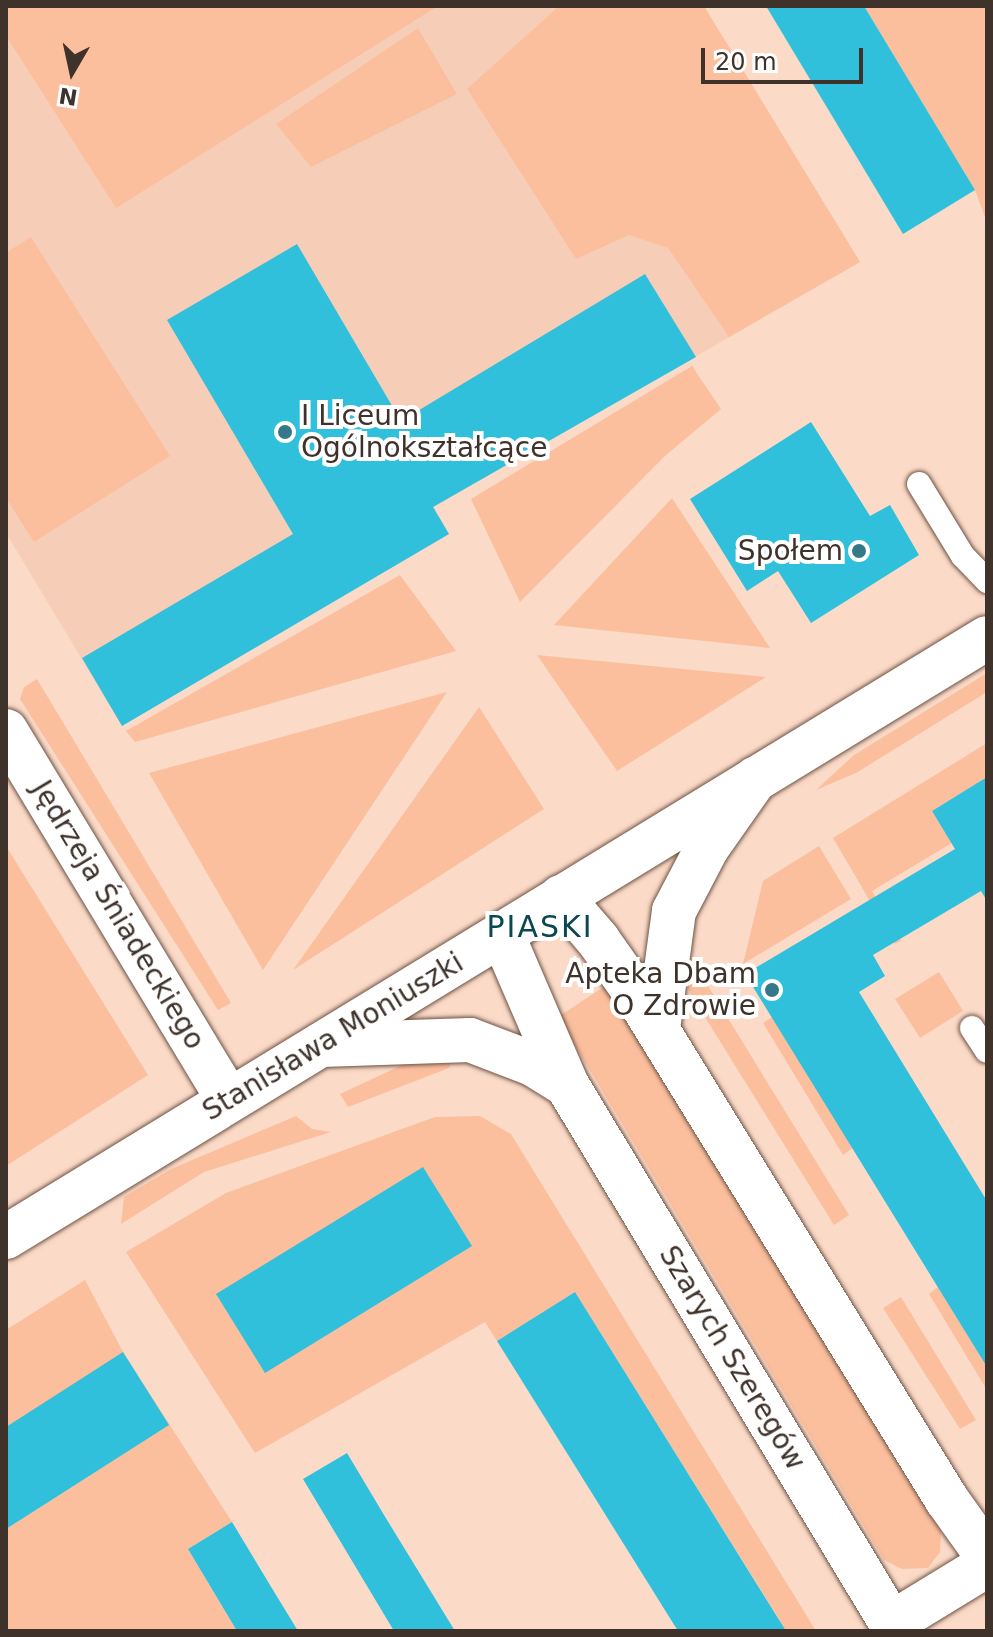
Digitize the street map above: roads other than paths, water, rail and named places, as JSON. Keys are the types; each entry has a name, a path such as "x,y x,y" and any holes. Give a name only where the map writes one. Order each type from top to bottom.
{"street":[{"name":"Stanisława Moniuszki","path":"6,1237 987,638"},
{"name":"Jędrzeja Śniadeckiego","path":"6,731 229,1100"},
{"path":"658,1029 674,911 707,848 756,778"},
{"path":"561,897 598,940 658,1029 947,1500 987,1556"},
{"name":"Szarych Szeregów","path":"502,934 567,1085 894,1627"},
{"name":"Szarych Szeregów","path":"321,1045 470,1040 533,1064 567,1085"},
{"path":"894,1627 987,1565"}],"lane":[{"path":"919,484 963,556 987,581"},
{"path":"972,1028 987,1051"}],"place":[{"name":"I Liceum Ogólnokształcące","path":"285,432"},
{"name":"Społem","path":"859,551"},
{"name":"Apteka Dbam O Zdrowie","path":"772,990"}],"district":[{"name":"PIASKI","path":"540,927"}]}
